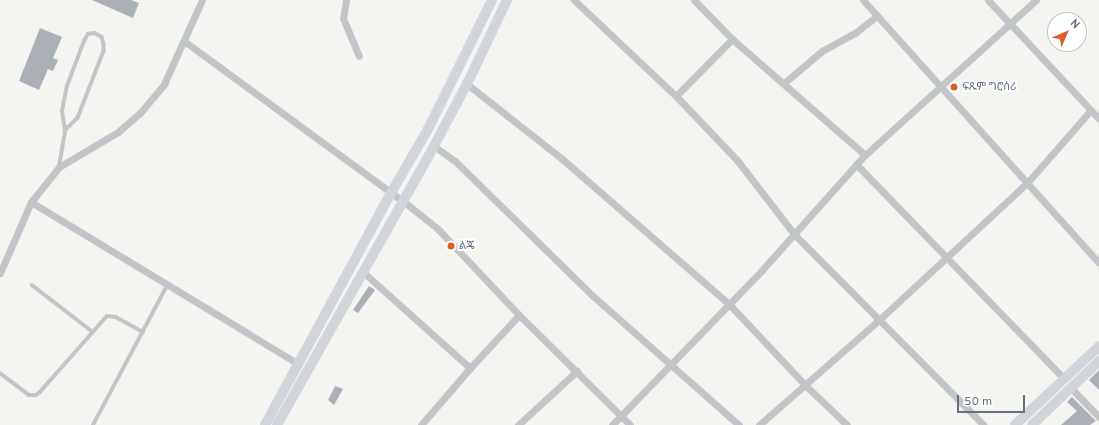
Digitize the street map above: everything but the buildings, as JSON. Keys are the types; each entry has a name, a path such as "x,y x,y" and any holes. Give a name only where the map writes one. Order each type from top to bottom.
{"main road":[{"path":"265,425 391,193 427,131 492,0"},
{"path":"277,425 434,146 467,84 508,0"},
{"path":"1015,425 1099,346"},
{"path":"1032,425 1099,361"}],"street":[{"path":"0,273 31,202 59,167 118,132 140,113 164,84 202,0"},
{"path":"346,0 343,18 359,56"},
{"path":"574,0 676,96 737,160 794,234 984,425"},
{"path":"694,0 732,39 865,155"},
{"path":"863,0 1099,263"},
{"path":"988,0 1099,119"},
{"path":"612,425 729,304 856,164 1036,0"},
{"path":"784,83 822,51 855,34 877,16"},
{"path":"676,96 732,39"},
{"path":"184,41 403,201 438,229 520,315 630,425"},
{"path":"467,84 561,158 729,304 805,385 847,425"},
{"path":"759,425 880,319 1027,183 1090,110"},
{"path":"434,146 455,161 570,274 670,365 739,425"},
{"path":"856,164 947,256 1064,380"},
{"path":"31,202 167,286 298,364"},
{"path":"363,272 470,368"},
{"path":"421,425 470,368 520,315"},
{"path":"518,425 577,371"},
{"path":"1071,388 1099,418"}],"lane":[{"path":"59,167 65,131 62,111 67,86 84,41 88,34 95,33 102,37 104,51 78,118 65,131"},
{"path":"32,285 93,332"},
{"path":"93,425 167,286"},
{"path":"0,373 29,395 36,395 107,316 112,315 143,332"}],"place":[{"name":"ፍጹም ግሮሰሪ","path":"954,87"},
{"name":"ልጄ","path":"451,246"}]}
